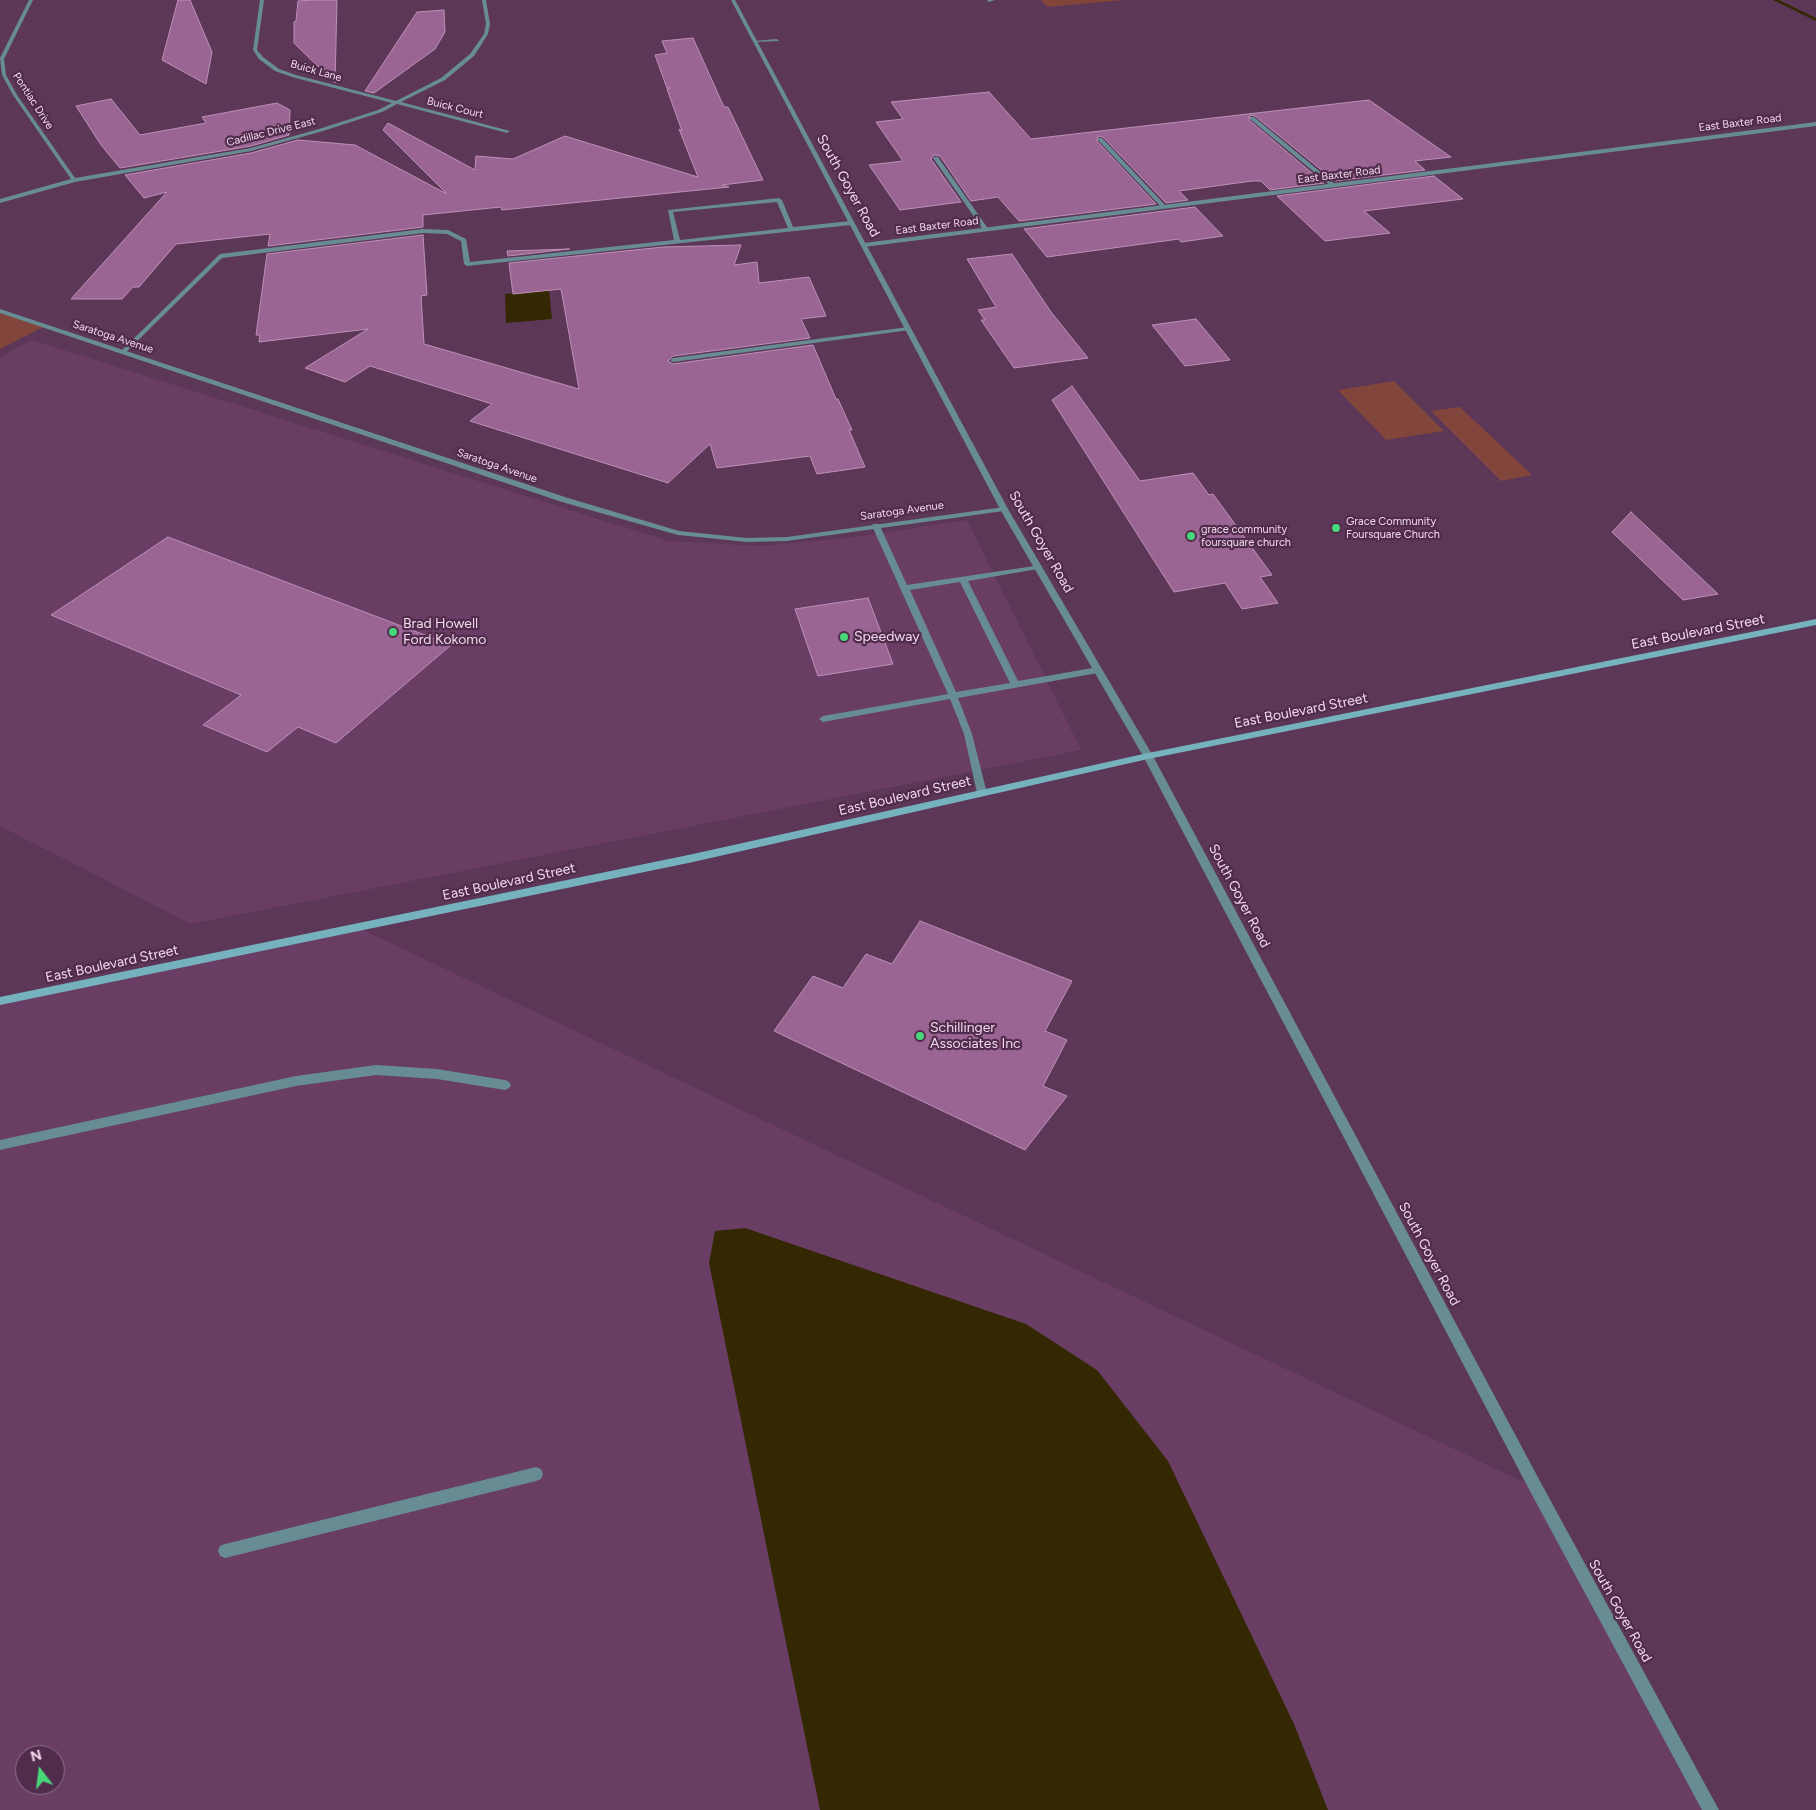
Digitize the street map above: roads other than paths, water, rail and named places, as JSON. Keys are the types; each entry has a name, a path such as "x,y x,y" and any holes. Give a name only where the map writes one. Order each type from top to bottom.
{"main road":[{"name":"East Boulevard Street","path":"0,1001 693,858 1148,756 1816,622"}],"street":[{"name":"Pontiac Drive","path":"31,0 1,59 4,75 15,95 74,180"},
{"name":"Buick Lane","path":"262,0 255,50 261,58 276,70 398,103"},
{"name":"Cadillac Drive East","path":"0,201 74,180 251,149 321,130 398,103 443,79 472,55 487,29 488,24 484,0"},
{"name":"South Goyer Road","path":"733,0 1004,509 1148,756 1532,1480 1711,1810"},
{"path":"989,0 994,0"},
{"path":"755,41 777,40"},
{"name":"Buick Court","path":"398,103 507,131"},
{"path":"1252,118 1333,186"},
{"name":"East Baxter Road","path":"864,246 1816,124"},
{"path":"1100,139 1164,207"},
{"path":"936,158 986,230"},
{"path":"677,241 670,211 779,200 791,229"},
{"path":"123,352 220,256 424,231 448,232 464,240 467,264 851,223"},
{"name":"Saratoga Avenue","path":"0,311 565,500 678,533 755,540 787,539 1004,509"},
{"path":"674,360 908,329"},
{"path":"876,526 954,696 968,734 982,793"},
{"path":"906,588 1038,568"},
{"path":"963,579 1015,685"},
{"path":"823,719 1098,670"},
{"path":"0,1145 296,1081 376,1070 437,1074 504,1085"},
{"path":"225,1551 536,1474"}],"waterway":[{"path":"1775,0 1816,20"}],"place":[{"name":"Grace Community Foursquare Church","path":"1336,528"},
{"name":"grace community foursquare church","path":"1191,536"},
{"name":"Brad Howell Ford Kokomo","path":"393,632"},
{"name":"Speedway","path":"844,637"},
{"name":"Schillinger Associates Inc","path":"920,1036"}]}
